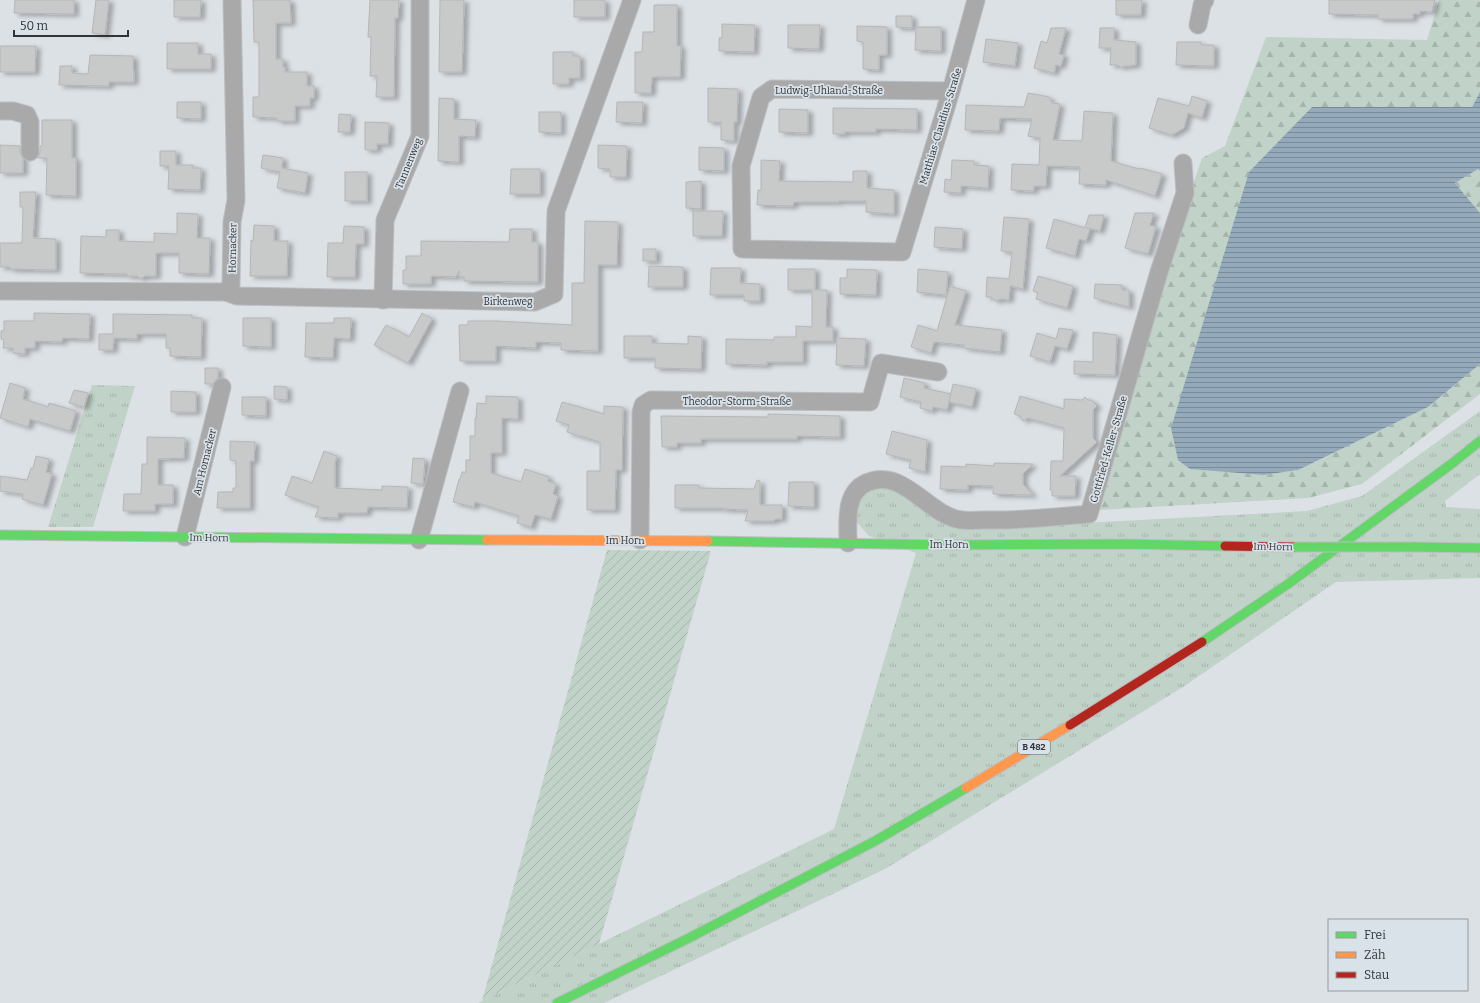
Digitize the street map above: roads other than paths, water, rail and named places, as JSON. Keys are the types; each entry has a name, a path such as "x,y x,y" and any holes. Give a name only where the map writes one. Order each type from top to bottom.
{"street":[{"name":"Hornacker","path":"226,292 232,285 232,222 236,200 232,0"},
{"name":"Tannenweg","path":"383,300 385,220 420,136 420,0"},
{"name":"Birkenweg","path":"226,292 237,296 535,302 554,294 556,211 632,0"},
{"name":"Matthias-Claudius-Straße","path":"902,252 951,91 976,0"},
{"path":"1198,25 1202,5 1205,0"},
{"name":"Ludwig-Uhland-Straße","path":"902,252 742,249 740,166 761,97 772,89 951,91"},
{"path":"0,111 13,111 27,115 30,122 30,152"},
{"name":"Gottfried-Keller-Straße","path":"848,543 848,512 853,494 860,486 873,480 891,480 918,494 934,508 960,520 1006,520 1089,514 1159,272 1185,193 1184,163"},
{"path":"0,291 226,292"},
{"name":"Theodor-Storm-Straße","path":"640,540 641,412 643,405 651,400 870,402 881,363 938,372"},
{"name":"Am Hornacker","path":"185,537 222,387"},
{"path":"419,540 460,391"},
{"name":"B 482","path":"557,1003 690,938 874,841 1006,764 1159,670 1288,584 1454,462 1480,441"},
{"name":"Im Horn","path":"0,535 419,540 640,540 949,545 1126,544 1480,548"}],"water":[{"path":"1480,92 1480,171 1478,169 1455,183 1480,213 1480,364 1428,407 1298,470 1264,475 1190,469 1178,460 1171,428 1249,172 1312,107 1472,107"}]}
